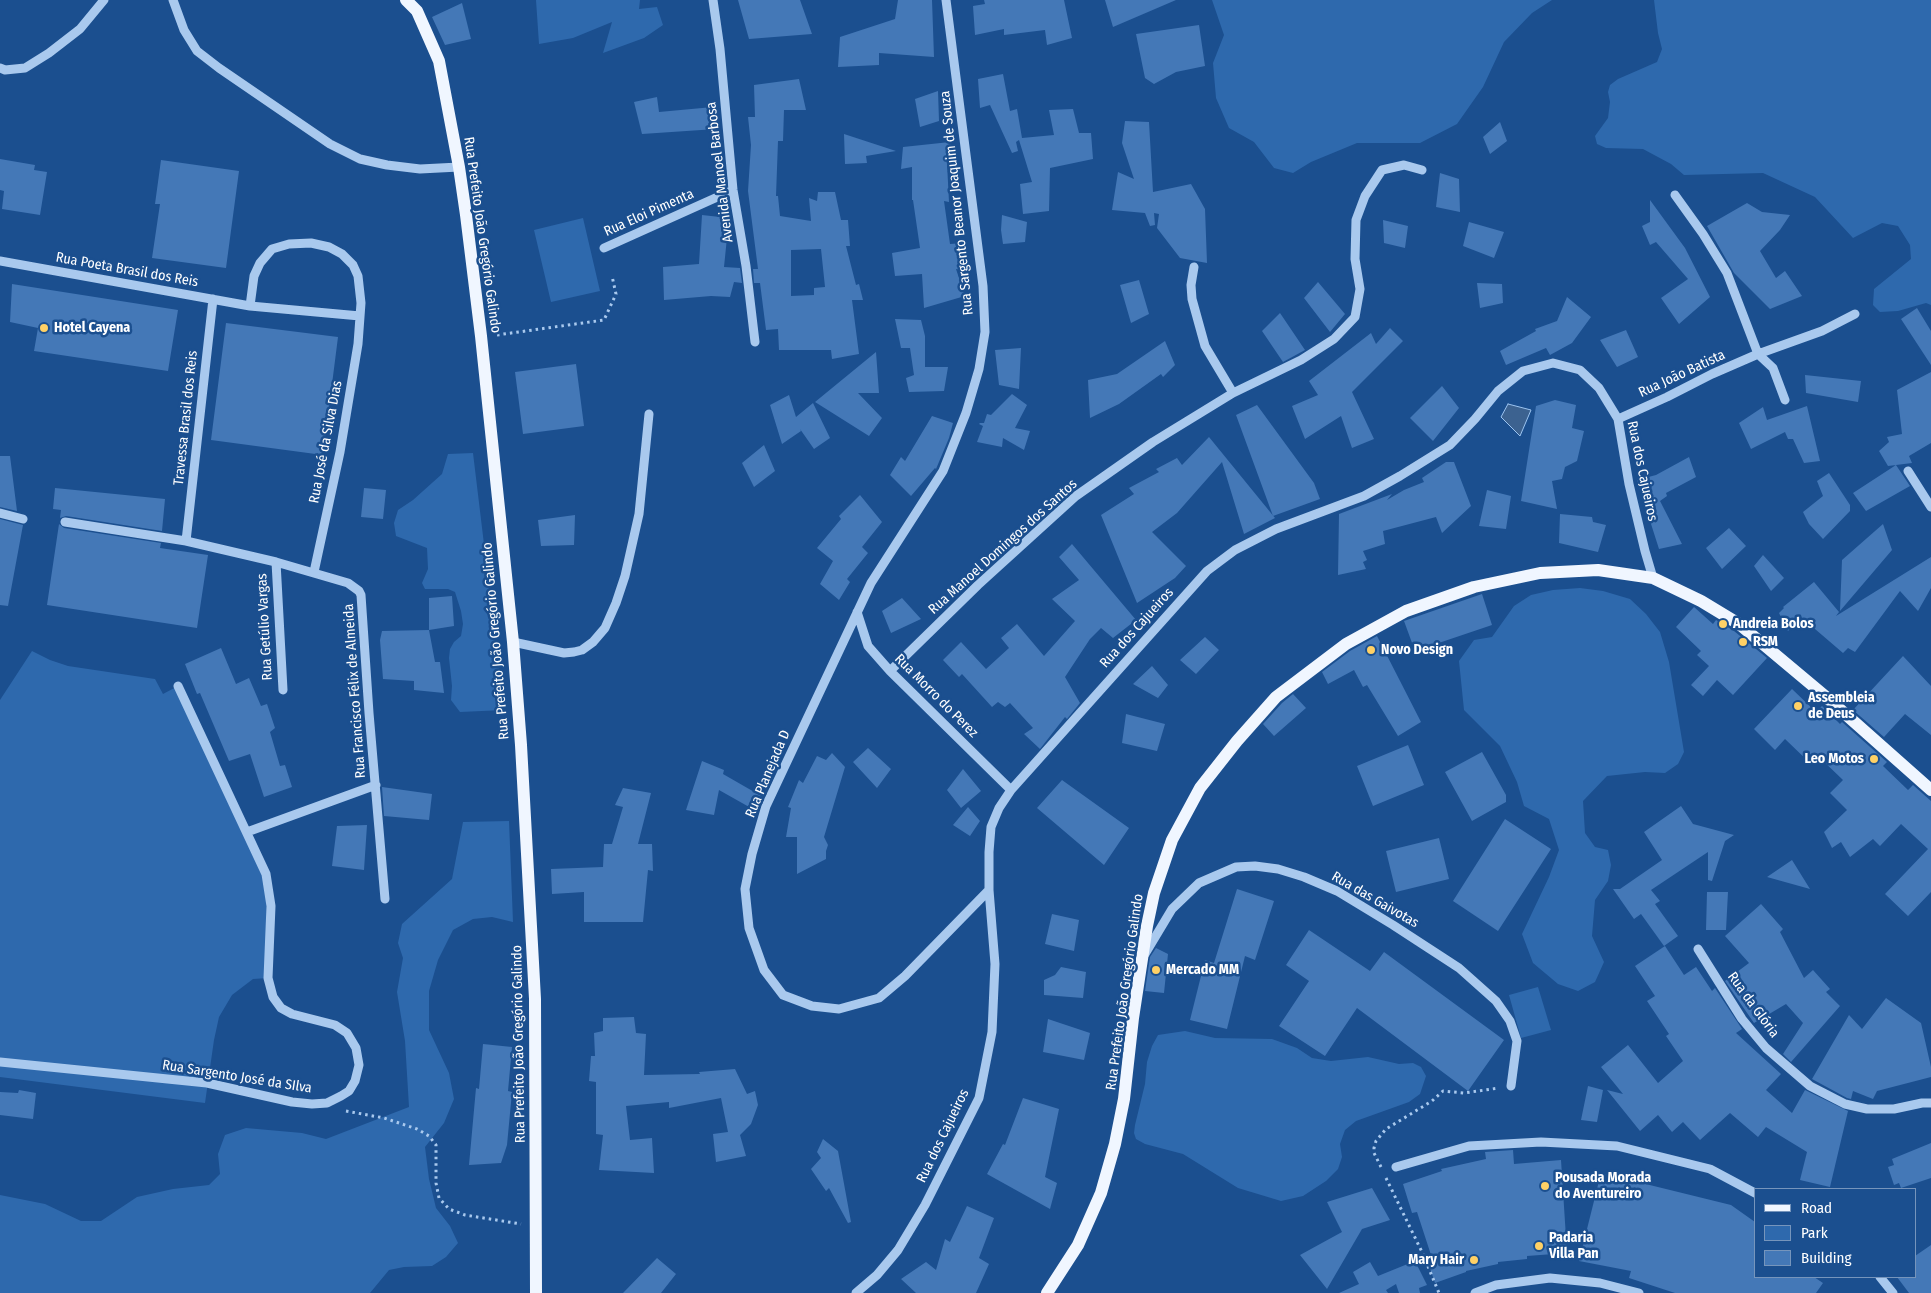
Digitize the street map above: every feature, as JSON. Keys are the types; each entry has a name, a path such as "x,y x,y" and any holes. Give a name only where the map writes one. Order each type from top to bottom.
{"main road":[{"name":"Rua Prefeito João Gregório Galindo","path":"406,0 416,11 439,61 459,167 481,336 513,642 521,745 535,998 537,1226 534,1290"},
{"name":"Rua Prefeito João Gregório Galindo","path":"1047,1293 1078,1245 1101,1193 1115,1144 1124,1098 1133,1018 1154,893 1172,840 1200,788 1236,741 1276,697 1346,644 1406,611 1474,587 1540,573 1598,570 1653,578 1701,601 1739,624 1825,696 1931,790"}],"street":[{"path":"0,68 5,70 25,68 49,54 80,28 104,0"},
{"path":"173,0 184,30 197,51 330,144 360,158 387,165 420,169 459,167"},
{"name":"Avenida Manoel Barbosa","path":"713,0 720,49 733,190 746,266 755,342"},
{"name":"Rua Sargento Beanor Joaquim de Souza","path":"857,612 871,583 943,471 966,413 977,378 985,332 983,286 946,0"},
{"name":"Rua Manoel Domingos dos Santos","path":"890,671 978,584 1076,496 1154,442 1233,392 1302,360 1334,339 1355,316 1360,289 1355,259 1356,220 1365,196 1382,170 1404,165 1422,170"},
{"name":"Rua Eloi Pimenta","path":"604,248 733,190"},
{"path":"1675,195 1703,234 1727,273 1758,354 1773,368 1785,400"},
{"name":"Rua José da Silva Dias","path":"250,306 254,276 260,263 272,249 290,244 311,243 329,247 342,254 353,265 358,276 361,291 358,344 347,414 314,572"},
{"name":"Rua Poeta Brasil dos Reis","path":"0,261 250,306 360,316"},
{"path":"1194,267 1191,285 1192,299 1205,346 1233,392"},
{"name":"Travessa Brasil dos Reis","path":"186,541 213,299"},
{"name":"Rua João Batista","path":"1618,419 1758,354 1822,331 1855,314"},
{"name":"Rua dos Cajueiros","path":"856,1293 877,1275 898,1250 925,1205 979,1098 992,1032 995,964 989,890 991,827 999,808 1011,790 1207,571 1243,546 1276,529 1364,496 1450,445 1475,419 1498,390 1523,371 1553,363 1580,370 1599,388 1618,419 1629,484 1653,578"},
{"path":"513,642 564,653 574,652 582,650 593,642 605,628 625,576 639,514 649,414"},
{"path":"1908,470 1931,507"},
{"path":"0,513 23,519"},
{"path":"65,522 186,541 314,572"},
{"name":"Rua Getúlio Vargas","path":"276,562 282,690"},
{"name":"Rua Francisco Félix de Almeida","path":"314,572 348,583 355,587 361,595 385,899"},
{"name":"Rua Morro do Perez","path":"857,612 868,646 890,671 1011,790"},
{"name":"Rua Planejada D","path":"857,612 766,806 752,854 745,889 749,928 764,970 783,995 812,1006 839,1009 879,998 905,976 989,890"},
{"name":"Rua Sargento José da SIlva","path":"0,1062 208,1083 292,1102 312,1104 327,1102 349,1091 355,1081 359,1065 356,1048 347,1034 335,1025 292,1014 281,1008 273,997 268,971 270,898 266,874 178,686"},
{"name":"Rua Francisco Félix de Almeida","path":"247,832 376,785"},
{"name":"Rua das Gaivotas","path":"1142,959 1172,909 1199,883 1236,867 1254,866 1270,868 1304,877 1337,891 1394,925 1459,968 1496,1000 1510,1021 1517,1041 1511,1086"},
{"name":"Rua da Glória","path":"1698,950 1742,1019 1766,1048 1810,1086 1845,1104 1866,1109 1894,1109 1931,1103"},
{"path":"1396,1167 1470,1146 1542,1142 1617,1146 1710,1169 1754,1192"},
{"path":"1474,1293 1496,1285 1550,1278 1600,1283 1639,1293"},
{"path":"1881,1278 1894,1293"}],"path":[{"path":"481,336 525,332 604,320 616,294 612,276"},
{"path":"1439,1293 1374,1153 1376,1141 1386,1129 1432,1101 1443,1091 1464,1093 1511,1086"},
{"path":"339,1109 384,1118 417,1128 429,1136 436,1145 436,1183 439,1198 449,1209 465,1215 537,1226"}],"green space":[{"path":"536,0 640,0 639,9 657,7 663,25 644,38 603,53 612,22 573,38 539,44"},
{"path":"1212,0 1552,0 1532,13 1504,42 1483,87 1457,124 1420,143 1357,143 1311,162 1293,173 1274,168 1254,142 1229,128 1216,98 1213,63 1224,35"},
{"path":"1654,0 1931,0 1931,305 1926,303 1898,311 1880,312 1873,305 1874,289 1911,259 1910,245 1898,226 1882,223 1853,238 1815,197 1763,173 1684,175 1671,164 1643,149 1606,148 1597,144 1595,136 1608,118 1610,102 1608,92 1610,85 1618,79 1657,62 1662,49"},
{"path":"583,218 600,291 551,302 534,230"},
{"path":"473,453 504,710 460,712 451,700 452,686 449,658 450,649 461,636 463,624 455,592 448,589 425,589 422,583 428,569 427,548 396,536 394,523 398,510 413,500 442,474 448,454"},
{"path":"1580,588 1603,591 1630,599 1646,614 1660,632 1669,662 1684,752 1678,764 1665,773 1645,772 1607,776 1583,801 1585,833 1595,847 1608,850 1611,865 1608,881 1595,900 1592,936 1604,962 1595,982 1578,991 1558,984 1533,963 1522,934 1549,877 1559,850 1549,819 1524,806 1517,782 1500,746 1464,710 1459,661 1474,640 1492,637 1514,606 1531,595 1553,590"},
{"path":"32,651 68,666 155,679 163,694 178,686 266,874 268,978 253,979 232,995 219,1017 205,1103 0,1077 0,700"},
{"path":"509,821 513,922 492,917 473,919 453,930 438,960 429,991 429,1030 449,1073 454,1099 444,1123 425,1147 429,1179 436,1208 450,1226 458,1243 446,1257 432,1266 404,1267 389,1270 370,1293 0,1293 0,1195 45,1204 81,1221 101,1221 137,1197 173,1189 209,1185 220,1174 218,1154 225,1135 246,1128 302,1133 326,1139 409,1107 405,1041 397,992 403,958 398,943 402,924 452,879 463,822"},
{"path":"1538,987 1551,1030 1521,1038 1509,995"},
{"path":"1185,1031 1215,1038 1272,1039 1297,1048 1312,1058 1331,1061 1368,1057 1399,1064 1413,1063 1421,1067 1426,1076 1420,1094 1409,1102 1356,1121 1345,1130 1340,1144 1342,1157 1338,1169 1326,1181 1303,1196 1281,1201 1238,1188 1183,1154 1145,1144 1136,1139 1134,1133 1135,1125 1145,1084 1147,1062 1152,1046 1158,1035"}],"shaded area":[{"path":"1508,404 1531,410 1520,436 1501,417"}],"building":[{"path":"738,0 800,0 812,34 749,39"},
{"path":"898,0 932,0 934,57 879,53 879,65 838,67 840,37 895,19"},
{"path":"984,0 1064,0 1072,38 1047,45 1045,30 1004,35 1004,29 975,35 973,6 985,4"},
{"path":"1105,0 1176,0 1113,27"},
{"path":"462,3 471,39 445,45 432,17"},
{"path":"1199,25 1205,66 1176,72 1154,84 1145,78 1136,34"},
{"path":"1003,74 1010,111 1017,109 1022,138 1054,135 1049,110 1073,109 1079,133 1091,133 1093,159 1050,168 1049,211 1023,214 1020,184 1032,182 1019,140 1016,142 1018,151 1012,153 990,105 980,108 978,79"},
{"path":"799,79 806,110 784,110 783,141 778,141 776,196 778,196 780,216 811,221 809,198 817,201 818,192 835,192 841,220 848,220 850,246 846,246 856,285 859,284 863,300 852,300 859,354 832,359 831,350 779,350 778,329 766,330 760,283 754,283 753,269 758,269 748,191 751,145 748,117 755,117 754,85","holes":["821,249 825,287 814,288 814,295 791,296 791,250"]},
{"path":"938,91 939,121 920,127 915,99"},
{"path":"657,97 659,112 713,107 716,129 642,134 634,102"},
{"path":"1125,121 1149,122 1153,192 1191,184 1205,209 1207,263 1180,258 1157,228 1159,214 1154,213 1155,225 1150,226 1145,213 1112,210 1118,172 1134,179 1122,143"},
{"path":"1500,122 1507,141 1490,154 1483,137"},
{"path":"844,134 896,151 866,156 867,163 845,164"},
{"path":"950,142 958,162 947,163 949,202 944,201 950,244 964,243 969,271 956,269 965,296 924,308 922,274 895,276 892,253 920,248 912,200 912,167 901,169 903,147"},
{"path":"0,159 35,165 34,170 47,172 40,215 2,209 4,191 0,190"},
{"path":"161,160 239,171 226,268 152,258 160,204 155,204"},
{"path":"1440,173 1459,179 1460,212 1436,207"},
{"path":"1650,200 1685,248 1710,297 1679,324 1661,298 1688,279 1656,242 1650,245 1642,226 1650,222"},
{"path":"1747,203 1762,212 1790,215 1780,230 1760,251 1776,278 1785,271 1802,296 1770,309 1734,273 1707,226"},
{"path":"702,215 729,218 724,267 740,268 742,283 734,282 730,297 711,296 664,300 663,267 699,264"},
{"path":"1002,215 1027,222 1025,242 1003,244 1001,230"},
{"path":"1383,220 1408,226 1405,248 1384,243"},
{"path":"1469,222 1504,232 1494,258 1463,246"},
{"path":"1139,280 1149,314 1131,323 1120,285"},
{"path":"1318,282 1345,314 1330,332 1304,298"},
{"path":"1477,283 1502,284 1503,303 1480,308"},
{"path":"12,284 178,310 168,371 34,351 38,328 10,322"},
{"path":"1567,297 1591,317 1572,343 1550,355 1546,348 1506,365 1500,351 1536,331 1535,329 1557,321"},
{"path":"1917,308 1931,331 1931,365 1901,319"},
{"path":"1280,313 1305,350 1283,362 1262,331"},
{"path":"895,319 921,320 925,336 925,367 948,367 944,391 909,392 906,378 914,375 910,348 901,348"},
{"path":"226,323 338,337 323,455 211,440"},
{"path":"1390,328 1403,341 1352,392 1374,439 1352,448 1341,416 1305,439 1292,406 1318,395 1309,381 1371,333 1376,344"},
{"path":"1626,330 1638,357 1617,367 1600,340"},
{"path":"1165,341 1175,365 1163,377 1161,374 1119,404 1090,418 1088,380 1117,374"},
{"path":"1021,348 1019,389 999,385 995,350"},
{"path":"876,352 879,393 858,393 882,418 869,436 815,402"},
{"path":"576,364 584,426 523,434 515,372"},
{"path":"1931,372 1931,443 1909,456 1912,463 1888,466 1879,451 1889,442 1887,437 1902,434 1897,390"},
{"path":"1805,375 1861,381 1858,402 1806,393"},
{"path":"1442,386 1459,408 1433,441 1410,418"},
{"path":"1012,394 1027,405 1015,428 1030,431 1024,450 1003,438 1002,447 977,442 983,426 979,424 984,423 987,414 991,415"},
{"path":"789,395 796,417 813,403 830,438 814,449 800,429 801,431 782,444 770,405"},
{"path":"1555,400 1576,405 1572,428 1584,431 1577,461 1565,467 1562,479 1552,481 1557,509 1521,501 1536,406"},
{"path":"1257,405 1314,483 1320,499 1273,516 1236,415"},
{"path":"1807,406 1820,461 1804,463 1793,439 1788,439 1785,432 1751,449 1739,423 1763,407 1767,420"},
{"path":"932,416 953,423 936,469 911,496 890,475 901,457 905,461"},
{"path":"1209,437 1275,518 1244,534 1222,462 1177,513 1152,532 1186,566 1175,578 1137,603 1101,515 1134,494 1129,488 1159,472 1156,469 1177,458 1182,465"},
{"path":"764,445 775,471 754,487 742,463"},
{"path":"0,456 10,456 17,511 0,507"},
{"path":"1689,457 1696,477 1666,493 1667,496 1660,501 1682,544 1659,549 1637,480 1656,475"},
{"path":"1446,462 1454,462 1471,506 1442,533 1436,517 1383,531 1385,544 1363,551 1367,560 1363,562 1366,569 1338,575 1339,514 1392,494 1387,500 1404,490 1424,482 1422,478"},
{"path":"1896,465 1910,486 1866,511 1853,493"},
{"path":"1829,473 1850,505 1850,511 1823,539 1809,524 1803,512 1823,496 1817,481"},
{"path":"55,488 165,499 162,531 66,516 60,518 61,510 53,509"},
{"path":"364,488 386,490 383,519 361,517"},
{"path":"1487,490 1511,496 1506,529 1479,526"},
{"path":"860,495 882,522 862,547 868,553 847,579 850,582 839,600 820,584 833,561 817,548 841,519 839,516"},
{"path":"1560,514 1592,517 1593,522 1606,525 1598,552 1559,543"},
{"path":"575,515 574,545 541,546 538,520"},
{"path":"0,519 23,525 8,606 0,605"},
{"path":"59,524 64,528 161,543 160,548 208,555 197,628 47,605"},
{"path":"1883,524 1892,550 1840,611 1842,560"},
{"path":"1729,528 1746,546 1722,569 1706,548"},
{"path":"1072,544 1136,620 1113,638 1101,628 1090,639 1065,677 1080,703 1067,719 1065,717 1040,749 1024,734 1033,728 1010,703 1005,707 998,702 992,707 962,674 959,677 943,660 961,642 986,669 1009,648 1001,638 1017,624 1044,656 1075,621 1052,599 1079,580 1059,557"},
{"path":"1763,555 1784,578 1771,591 1754,566"},
{"path":"1931,557 1931,588 1918,611 1900,591 1855,652 1848,648 1843,653 1801,617 1788,631 1779,613 1783,607 1814,582 1839,612 1836,616"},
{"path":"1482,594 1492,625 1415,651 1404,621"},
{"path":"452,596 454,626 429,630 429,598"},
{"path":"902,598 921,619 891,633 882,611"},
{"path":"1694,607 1713,624 1716,620 1734,631 1767,658 1733,695 1717,680 1703,696 1691,685 1709,666 1697,655 1701,651 1676,627"},
{"path":"429,630 435,662 440,662 444,693 414,690 414,681 383,679 380,640 382,631"},
{"path":"1377,636 1421,722 1398,736 1367,685 1363,687 1354,670 1328,684 1322,672 1350,651"},
{"path":"1205,637 1219,650 1196,674 1180,660"},
{"path":"221,648 236,684 249,678 261,706 267,704 275,728 270,732 280,766 285,765 292,787 264,797 250,754 229,761 200,693 197,694 185,664"},
{"path":"1903,656 1931,686 1931,735 1905,714 1884,737 1853,710"},
{"path":"1152,666 1168,685 1158,698 1133,684"},
{"path":"1792,689 1816,712 1822,706 1840,724 1842,722 1887,762 1883,766 1908,790 1913,785 1931,801 1931,892 1908,916 1885,894 1928,849 1901,824 1880,846 1873,839 1850,857 1841,842 1832,848 1824,832 1847,810 1830,793 1843,780 1819,757 1811,764 1785,739 1775,750 1754,729"},
{"path":"1293,694 1306,708 1274,736 1263,724"},
{"path":"1126,714 1165,724 1157,751 1122,743"},
{"path":"1408,745 1424,785 1373,806 1357,766"},
{"path":"868,748 891,769 877,788 853,762"},
{"path":"1482,752 1506,795 1506,802 1472,821 1445,772"},
{"path":"832,753 845,767 824,837 828,845 826,859 797,874 797,837 786,837 791,808 788,807 799,780 803,783 817,756 826,760"},
{"path":"702,761 724,770 723,774 763,797 758,812 719,790 714,815 686,810"},
{"path":"963,769 981,791 961,808 947,790"},
{"path":"1062,780 1129,828 1104,865 1037,808"},
{"path":"382,787 432,794 429,820 384,816"},
{"path":"623,788 651,793 638,844 652,844 653,871 648,870 643,922 584,922 584,892 552,894 551,869 603,867 604,844 612,844 623,807 615,805"},
{"path":"1681,806 1693,824 1734,835 1725,841 1712,881 1708,880 1708,852 1651,890 1660,901 1655,904 1678,936 1664,946 1641,914 1634,919 1613,889 1620,889 1662,860 1644,832"},
{"path":"968,807 980,821 970,836 953,825"},
{"path":"1505,819 1551,849 1498,931 1453,901"},
{"path":"367,825 364,870 332,866 337,826"},
{"path":"1439,838 1449,879 1396,892 1386,851"},
{"path":"1792,860 1810,889 1767,877"},
{"path":"1237,889 1274,901 1255,960 1245,956 1227,1029 1190,1020 1205,960 1214,963"},
{"path":"1707,892 1728,892 1726,930 1706,930"},
{"path":"1761,904 1783,929 1780,932 1804,978 1813,970 1830,989 1826,992 1840,1006 1791,1062 1783,1054 1803,1023 1786,1004 1754,1023 1725,981 1749,963 1725,936"},
{"path":"1052,914 1079,920 1074,951 1045,944"},
{"path":"1309,930 1370,971 1384,952 1504,1040 1468,1091 1357,1008 1325,1056 1279,1026 1309,981 1286,965"},
{"path":"1665,946 1684,975 1696,967 1712,991 1715,988 1742,1029 1736,1033 1781,1074 1766,1090 1792,1113 1805,1090 1848,1111 1830,1187 1800,1180 1807,1152 1766,1127 1758,1137 1730,1113 1700,1140 1683,1122 1672,1132 1658,1115 1640,1131 1607,1090 1623,1094 1601,1067 1628,1045 1658,1083 1683,1061 1666,1036 1669,1034 1647,1001 1655,996 1635,966"},
{"path":"1156,948 1168,954 1164,993 1145,991 1150,957"},
{"path":"1061,967 1086,972 1083,998 1044,995 1044,980 1055,975"},
{"path":"1886,998 1921,1023 1931,1067 1931,1077 1877,1091 1873,1099 1853,1091 1851,1099 1847,1098 1812,1079 1849,1015 1862,1029"},
{"path":"634,1017 636,1033 646,1034 644,1075 700,1074 699,1072 735,1069 747,1094 755,1091 758,1105 751,1124 740,1135 746,1156 716,1162 713,1134 728,1132 721,1098 669,1108 669,1102 626,1106 630,1140 652,1138 654,1173 599,1170 603,1135 596,1134 596,1082 589,1081 591,1056 595,1056 594,1033 603,1031 603,1018"},
{"path":"1048,1019 1090,1033 1084,1060 1043,1052"},
{"path":"483,1044 512,1047 508,1091 512,1092 507,1145 501,1163 469,1165 476,1088 479,1089"},
{"path":"1588,1086 1603,1090 1597,1122 1581,1120"},
{"path":"19,1090 36,1093 33,1119 0,1115 0,1092 18,1093"},
{"path":"1023,1098 1059,1109 1045,1177 1057,1183 1050,1209 987,1174 1003,1144 1005,1145"},
{"path":"823,1139 838,1151 851,1222 848,1223 829,1188 826,1191 811,1169 821,1158 817,1152"},
{"path":"1931,1143 1931,1178 1901,1188 1899,1183 1894,1185 1888,1167 1894,1165 1892,1159"},
{"path":"1513,1150 1514,1164 1561,1160 1567,1253 1527,1256 1527,1259 1498,1262 1498,1264 1466,1271 1435,1283 1426,1256 1431,1255 1417,1212 1412,1213 1403,1184 1442,1171 1441,1169 1486,1159 1485,1152"},
{"path":"1601,1173 1731,1205 1754,1221 1754,1278 1816,1278 1823,1283 1816,1293 1675,1293 1629,1278 1631,1271 1579,1261"},
{"path":"1372,1188 1390,1220 1362,1229 1327,1289 1300,1255 1342,1232 1327,1202"},
{"path":"967,1206 994,1218 979,1258 989,1264 976,1293 916,1293 901,1279 926,1262 936,1270 945,1239 950,1242"},
{"path":"1931,1245 1931,1293 1909,1293 1898,1278 1916,1278 1916,1255"},
{"path":"657,1258 676,1274 661,1293 623,1293"},
{"path":"1415,1261 1427,1285 1419,1288 1420,1293 1399,1293 1396,1284 1386,1290 1388,1293 1339,1293 1359,1284 1353,1272 1370,1262 1378,1276"}],"place":[{"name":"Hotel Cayena","path":"44,328"},
{"name":"Andreia Bolos","path":"1723,624"},
{"name":"RSM","path":"1743,642"},
{"name":"Novo Design","path":"1371,650"},
{"name":"Assembleia de Deus","path":"1798,706"},
{"name":"Leo Motos","path":"1874,759"},
{"name":"Mercado MM","path":"1156,970"},
{"name":"Pousada Morada do Aventureiro","path":"1545,1186"},
{"name":"Padaria Villa Pan","path":"1539,1246"},
{"name":"Mary Hair","path":"1474,1260"}]}
